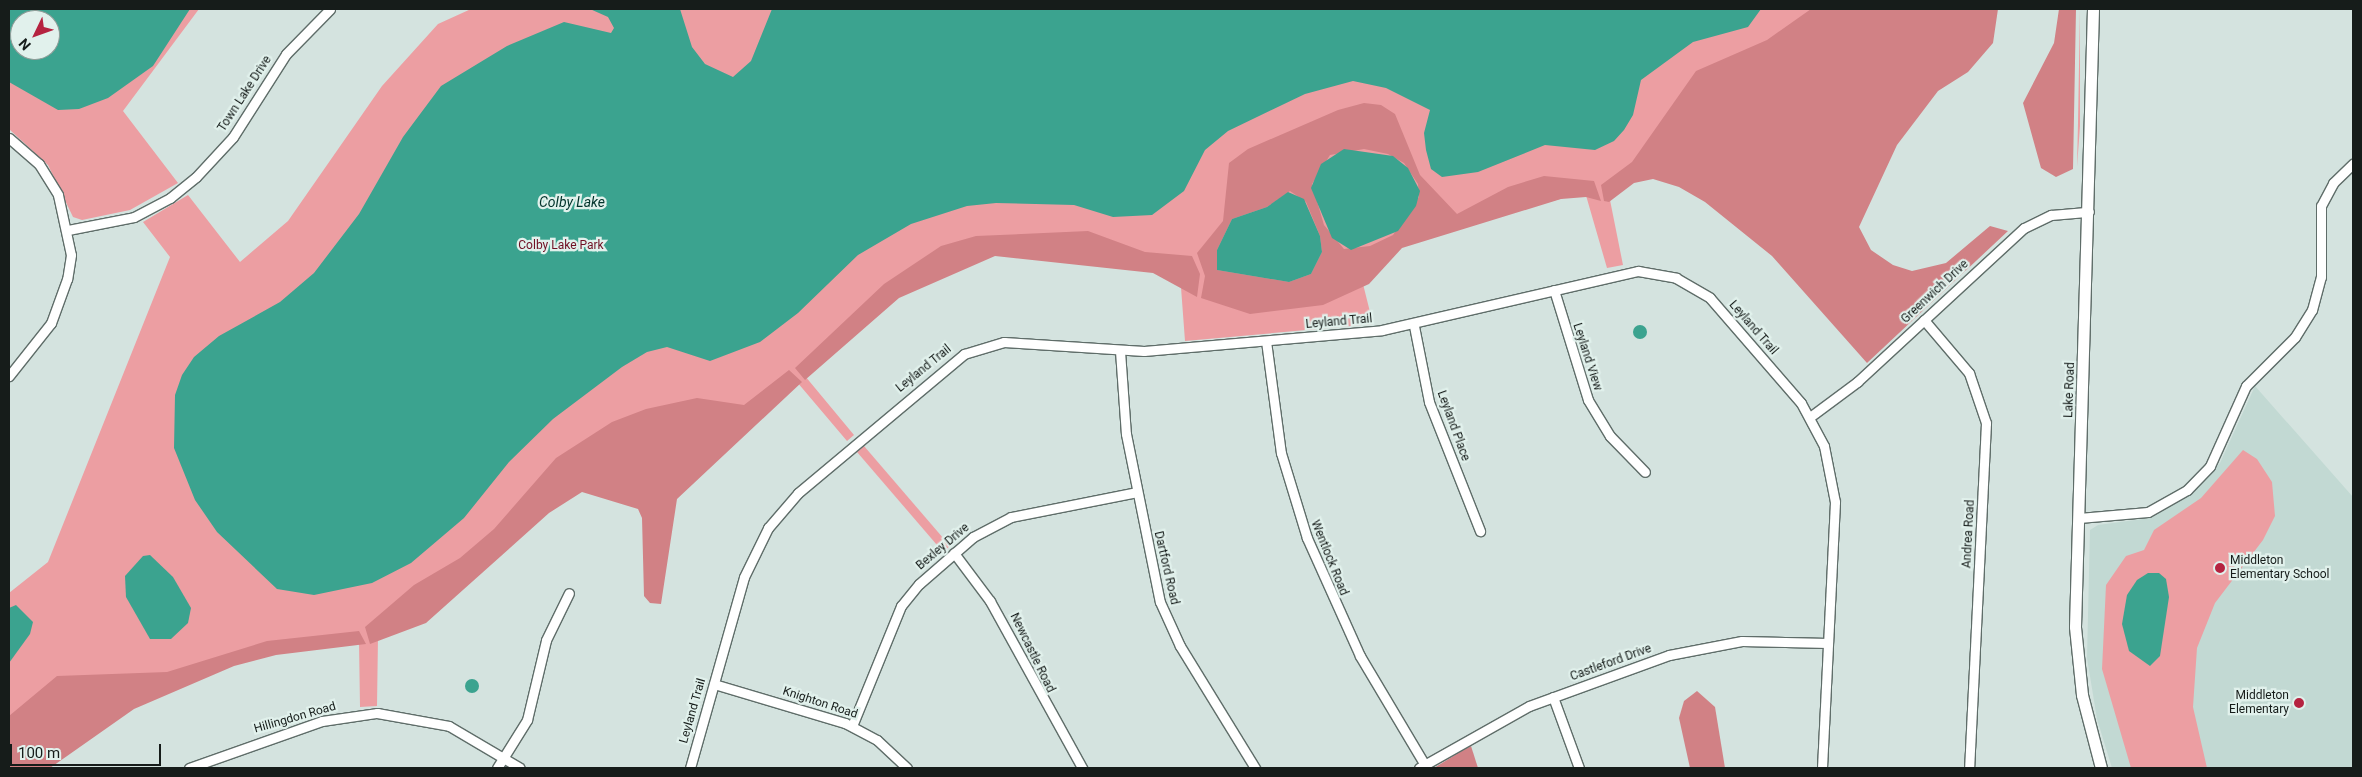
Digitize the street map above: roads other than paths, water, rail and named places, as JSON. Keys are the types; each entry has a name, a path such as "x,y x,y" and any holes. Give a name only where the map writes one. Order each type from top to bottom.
{"street":[{"name":"Town Lake Drive","path":"68,230 134,217 170,198 234,137 286,54 330,9"},
{"name":"Lake Road","path":"2093,9 2089,212 2079,518 2077,661 2087,722 2101,768"},
{"path":"9,138 49,179 68,230 71,255 60,302 50,323 9,376"},
{"path":"2079,518 2148,512 2187,490 2210,466 2242,391 2295,337 2312,310 2321,277 2321,206 2334,183 2353,164"},
{"name":"Greenwich Drive","path":"1810,416 1849,389 2029,224 2055,214 2089,212"},
{"name":"Leyland Trail","path":"690,768 746,570 773,520 798,493 944,368 973,350 1004,342 1120,351 1266,341 1414,326 1628,271 1660,273 1689,284 1717,305 1810,416 1826,452 1834,488 1822,768"},
{"name":"Leyland View","path":"1554,290 1588,400 1610,436 1645,472"},
{"name":"Andrea Road","path":"1924,320 1969,373 1985,419 1969,768"},
{"name":"Leyland Place","path":"1414,326 1432,409 1480,531"},
{"name":"Wentlock Road","path":"1266,341 1278,437 1307,538 1360,656 1422,767"},
{"name":"Dartford Road","path":"1120,351 1124,416 1154,584 1167,620 1255,768"},
{"name":"Bexley Drive","path":"852,726 898,611 919,584 954,553 1006,518 1137,492"},
{"name":"Newcastle Road","path":"954,553 990,601 1082,768"},
{"path":"497,768 527,720 544,648 570,593"},
{"name":"Castleford Drive","path":"1422,767 1500,720 1553,697 1707,646 1755,641 1828,644"},
{"name":"Knighton Road","path":"714,684 852,726 877,740 907,768"},
{"path":"1553,697 1579,768"},
{"name":"Hillingdon Road","path":"189,768 322,721 368,714 435,722 468,735 520,768"}],"water":[{"path":"9,9 190,9 153,66 108,98 79,109 58,110 9,82"},
{"name":"Colby Lake","path":"590,9 680,9 692,47 705,64 733,77 751,61 772,9 1761,9 1748,27 1693,42 1641,80 1633,115 1624,130 1614,141 1595,150 1545,145 1478,172 1442,177 1431,169 1426,150 1424,133 1430,110 1386,88 1353,81 1305,94 1228,131 1205,150 1184,191 1152,215 1113,217 1074,205 996,203 967,206 911,224 858,255 798,313 760,342 710,361 667,347 647,352 622,367 553,419 509,462 464,518 411,563 372,583 314,595 277,589 217,532 195,500 174,448 175,395 182,375 194,357 219,336 280,302 314,273 359,214 403,137 441,86 507,46 564,22 611,33 614,28 608,17"},
{"path":"1344,149 1393,156 1408,168 1420,191 1416,206 1398,231 1351,250 1332,238 1311,188 1321,164"},
{"path":"1288,192 1304,199 1320,236 1322,252 1311,274 1289,282 1217,270 1217,250 1232,219 1267,207"},
{"path":"1637,325 1643,325 1647,332 1643,339 1637,339 1633,335 1633,329"},
{"path":"150,555 173,577 191,608 188,623 171,639 150,639 126,597 125,576 143,556"},
{"path":"2148,573 2159,573 2166,579 2169,597 2160,656 2150,666 2129,651 2122,624 2127,595 2137,580"},
{"path":"16,605 33,622 30,634 9,663 9,608"},
{"path":"469,679 475,679 479,686 475,693 469,693 465,689 465,683"}],"place":[{"name":"Middleton Elementary School","path":"2220,568"},
{"name":"Middleton Elementary","path":"2299,703"}],"park label":[{"name":"Colby Lake Park","path":"561,246"}]}
